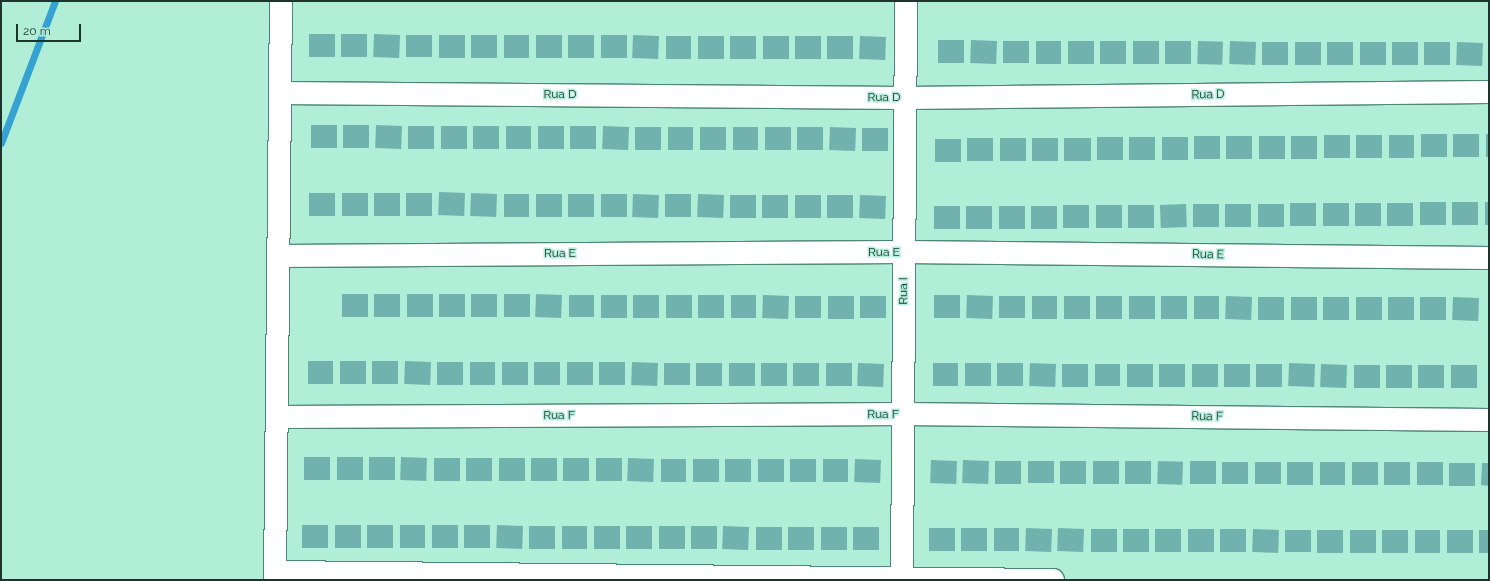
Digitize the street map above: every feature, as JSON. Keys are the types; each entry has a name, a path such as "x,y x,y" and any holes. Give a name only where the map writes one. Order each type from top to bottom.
{"street":[{"path":"281,1 275,576 1053,580"},
{"name":"Rua I","path":"902,579 906,1"},
{"name":"Rua D","path":"280,93 905,98 1489,92"},
{"name":"Rua E","path":"278,256 904,252 1489,258"},
{"name":"Rua F","path":"277,417 903,414 1489,420"}],"building":[{"path":"309,34 335,34 335,57 309,57"},
{"path":"341,34 367,34 367,57 341,57"},
{"path":"374,34 400,35 399,58 373,57"},
{"path":"406,35 432,35 432,57 406,57"},
{"path":"439,35 465,35 465,58 439,58"},
{"path":"471,35 497,35 497,58 471,58"},
{"path":"504,35 529,35 529,58 504,58"},
{"path":"536,35 562,35 562,58 536,58"},
{"path":"568,35 594,35 594,58 568,58"},
{"path":"601,35 627,35 627,58 601,58"},
{"path":"633,35 659,36 658,59 632,58"},
{"path":"666,36 691,36 691,59 666,59"},
{"path":"698,36 724,36 724,59 698,59"},
{"path":"730,36 756,36 756,59 730,59"},
{"path":"763,36 789,36 789,59 763,59"},
{"path":"795,36 821,36 821,59 795,59"},
{"path":"827,36 853,36 853,59 827,59"},
{"path":"860,36 886,37 885,60 859,59"},
{"path":"938,40 964,40 964,63 938,63"},
{"path":"971,40 997,41 996,64 970,63"},
{"path":"1003,41 1029,41 1029,63 1003,63"},
{"path":"1036,41 1061,41 1061,64 1036,64"},
{"path":"1068,41 1094,41 1094,64 1068,64"},
{"path":"1100,41 1126,41 1126,64 1100,64"},
{"path":"1133,41 1159,41 1159,64 1133,64"},
{"path":"1165,41 1191,41 1191,64 1165,64"},
{"path":"1198,41 1223,42 1222,65 1197,64"},
{"path":"1230,41 1256,42 1255,65 1229,64"},
{"path":"1262,42 1288,42 1288,65 1262,65"},
{"path":"1295,42 1321,42 1321,65 1295,65"},
{"path":"1327,42 1353,42 1353,65 1327,65"},
{"path":"1360,42 1386,42 1386,65 1360,65"},
{"path":"1392,42 1418,42 1418,65 1392,65"},
{"path":"1424,42 1450,42 1450,65 1424,65"},
{"path":"1457,42 1483,43 1482,66 1456,65"},
{"path":"311,125 337,125 337,148 311,148"},
{"path":"343,125 369,125 369,148 343,148"},
{"path":"376,125 402,126 401,149 375,148"},
{"path":"408,126 434,126 434,149 408,149"},
{"path":"441,126 467,126 467,149 441,149"},
{"path":"473,126 499,126 499,149 473,149"},
{"path":"506,126 531,126 531,149 506,149"},
{"path":"538,126 564,126 564,149 538,149"},
{"path":"570,126 596,126 596,149 570,149"},
{"path":"603,126 629,127 628,150 602,149"},
{"path":"635,127 661,127 661,150 635,150"},
{"path":"668,127 693,127 693,150 668,150"},
{"path":"700,127 726,127 726,150 700,150"},
{"path":"733,127 758,127 758,150 733,150"},
{"path":"765,127 791,127 791,150 765,150"},
{"path":"797,127 823,127 823,150 797,150"},
{"path":"830,127 856,128 855,151 829,150"},
{"path":"862,128 888,128 888,151 862,151"},
{"path":"1421,134 1447,134 1447,157 1421,157"},
{"path":"1453,134 1479,134 1479,157 1453,157"},
{"path":"1486,134 1489,134 1489,157 1486,157"},
{"path":"1324,135 1350,135 1350,158 1324,158"},
{"path":"1356,135 1382,135 1382,158 1356,158"},
{"path":"1389,135 1414,135 1414,158 1389,158"},
{"path":"1194,136 1220,136 1220,159 1194,159"},
{"path":"1226,136 1252,136 1252,159 1226,159"},
{"path":"1259,136 1285,136 1285,159 1259,159"},
{"path":"1291,136 1317,136 1317,159 1291,159"},
{"path":"1097,137 1123,137 1123,160 1097,160"},
{"path":"1129,137 1155,137 1155,160 1129,160"},
{"path":"1162,137 1188,137 1188,160 1162,160"},
{"path":"967,138 993,138 993,161 967,161"},
{"path":"1000,138 1026,138 1026,161 1000,161"},
{"path":"1032,138 1058,138 1058,161 1032,161"},
{"path":"1064,138 1091,138 1091,161 1064,161"},
{"path":"935,139 961,139 961,162 935,162"},
{"path":"439,192 465,193 464,216 438,215"},
{"path":"309,193 335,193 335,216 309,216"},
{"path":"342,193 368,193 368,216 342,216"},
{"path":"374,193 400,193 400,216 374,216"},
{"path":"406,193 432,193 432,216 406,216"},
{"path":"471,193 497,194 496,217 470,216"},
{"path":"504,194 529,194 529,217 504,217"},
{"path":"536,194 562,194 562,217 536,217"},
{"path":"568,194 594,194 594,217 568,217"},
{"path":"601,194 627,194 627,217 601,217"},
{"path":"633,194 659,195 658,218 632,217"},
{"path":"665,194 691,194 691,217 665,217"},
{"path":"698,194 724,195 723,218 697,217"},
{"path":"730,195 756,195 756,218 730,218"},
{"path":"762,195 788,195 788,218 762,218"},
{"path":"795,195 821,195 821,218 795,218"},
{"path":"827,195 853,195 853,218 827,218"},
{"path":"860,195 886,196 885,219 859,218"},
{"path":"1420,202 1446,202 1446,225 1420,225"},
{"path":"1452,202 1478,202 1478,225 1452,225"},
{"path":"1485,202 1489,202 1489,225 1485,225"},
{"path":"1290,203 1316,203 1316,226 1290,226"},
{"path":"1323,203 1349,203 1349,226 1323,226"},
{"path":"1355,203 1381,203 1381,226 1355,226"},
{"path":"1387,203 1413,203 1413,226 1387,226"},
{"path":"1186,204 1187,227 1161,228 1160,205"},
{"path":"1193,204 1219,204 1219,227 1193,227"},
{"path":"1225,204 1251,204 1251,227 1225,227"},
{"path":"1258,204 1284,204 1284,227 1258,227"},
{"path":"1063,205 1089,205 1089,228 1063,228"},
{"path":"1096,205 1122,205 1122,228 1096,228"},
{"path":"1128,205 1154,205 1154,228 1128,228"},
{"path":"934,206 960,206 960,229 934,229"},
{"path":"966,206 992,206 992,229 966,229"},
{"path":"999,206 1025,206 1025,229 999,229"},
{"path":"1031,206 1057,206 1057,229 1031,229"},
{"path":"342,294 368,294 368,317 342,317"},
{"path":"374,294 400,294 400,317 374,317"},
{"path":"407,294 433,294 433,317 407,317"},
{"path":"439,294 465,294 465,317 439,317"},
{"path":"471,294 497,294 497,317 471,317"},
{"path":"504,294 530,294 530,317 504,317"},
{"path":"536,294 562,295 561,318 535,317"},
{"path":"569,295 594,295 594,317 569,317"},
{"path":"601,295 627,295 627,318 601,318"},
{"path":"633,295 659,295 659,318 633,318"},
{"path":"666,295 692,295 692,318 666,318"},
{"path":"698,295 724,295 724,318 698,318"},
{"path":"731,295 756,295 756,318 731,318"},
{"path":"763,295 789,296 788,319 762,318"},
{"path":"934,295 960,295 960,318 934,318"},
{"path":"967,295 993,296 992,319 966,318"},
{"path":"795,296 821,296 821,318 795,318"},
{"path":"828,296 854,296 854,319 828,319"},
{"path":"860,296 886,296 886,318 860,318"},
{"path":"999,296 1025,296 1025,318 999,318"},
{"path":"1032,296 1057,296 1057,319 1032,319"},
{"path":"1064,296 1090,296 1090,319 1064,319"},
{"path":"1096,296 1122,296 1122,319 1096,319"},
{"path":"1129,296 1155,296 1155,319 1129,319"},
{"path":"1161,296 1187,296 1187,319 1161,319"},
{"path":"1194,296 1219,296 1219,319 1194,319"},
{"path":"1226,296 1252,297 1251,320 1225,319"},
{"path":"1258,297 1284,297 1284,320 1258,320"},
{"path":"1291,297 1317,297 1317,320 1291,320"},
{"path":"1323,297 1349,297 1349,320 1323,320"},
{"path":"1356,297 1382,297 1382,320 1356,320"},
{"path":"1388,297 1414,297 1414,320 1388,320"},
{"path":"1420,297 1446,297 1446,320 1420,320"},
{"path":"1453,297 1479,298 1478,321 1452,320"},
{"path":"308,361 333,361 333,384 308,384"},
{"path":"340,361 366,361 366,384 340,384"},
{"path":"372,361 398,361 398,384 372,384"},
{"path":"405,361 431,362 430,385 404,384"},
{"path":"437,362 463,362 463,385 437,385"},
{"path":"470,362 495,362 495,385 470,385"},
{"path":"502,362 528,362 528,385 502,385"},
{"path":"534,362 560,362 560,385 534,385"},
{"path":"567,362 593,362 593,385 567,385"},
{"path":"599,362 625,362 625,385 599,385"},
{"path":"632,362 658,363 657,386 631,385"},
{"path":"664,363 690,363 690,385 664,385"},
{"path":"696,363 722,363 722,386 696,386"},
{"path":"729,363 755,363 755,386 729,386"},
{"path":"761,363 787,363 787,386 761,386"},
{"path":"793,363 819,363 819,386 793,386"},
{"path":"826,363 852,363 852,386 826,386"},
{"path":"858,363 884,364 883,387 857,386"},
{"path":"933,363 958,363 958,386 933,386"},
{"path":"965,363 991,363 991,386 965,386"},
{"path":"997,363 1023,363 1023,386 997,386"},
{"path":"1030,363 1056,364 1055,387 1029,386"},
{"path":"1289,363 1315,364 1314,387 1288,386"},
{"path":"1062,364 1088,364 1088,387 1062,387"},
{"path":"1095,364 1120,364 1120,386 1095,386"},
{"path":"1127,364 1153,364 1153,387 1127,387"},
{"path":"1159,364 1185,364 1185,387 1159,387"},
{"path":"1192,364 1218,364 1218,387 1192,387"},
{"path":"1224,364 1250,364 1250,387 1224,387"},
{"path":"1256,364 1282,364 1282,387 1256,387"},
{"path":"1321,364 1347,365 1346,388 1320,387"},
{"path":"1354,365 1380,365 1380,388 1354,388"},
{"path":"1386,365 1412,365 1412,388 1386,388"},
{"path":"1418,365 1444,365 1444,388 1418,388"},
{"path":"1451,365 1477,365 1477,388 1451,388"},
{"path":"304,457 330,457 330,480 304,480"},
{"path":"337,457 363,457 363,480 337,480"},
{"path":"369,457 395,457 395,480 369,480"},
{"path":"401,457 427,458 426,481 400,480"},
{"path":"434,458 460,458 460,481 434,481"},
{"path":"466,458 492,458 492,481 466,481"},
{"path":"499,458 525,458 525,481 499,481"},
{"path":"531,458 557,458 557,481 531,481"},
{"path":"563,458 589,458 589,481 563,481"},
{"path":"596,458 622,458 622,481 596,481"},
{"path":"628,458 654,459 653,482 627,481"},
{"path":"661,459 686,459 686,482 661,482"},
{"path":"693,459 719,459 719,482 693,482"},
{"path":"725,459 751,459 751,482 725,482"},
{"path":"758,459 784,459 784,482 758,482"},
{"path":"790,459 816,459 816,482 790,482"},
{"path":"823,459 848,459 848,482 823,482"},
{"path":"855,459 881,460 880,483 854,482"},
{"path":"931,460 957,461 956,484 930,483"},
{"path":"963,460 989,461 988,484 962,483"},
{"path":"995,461 1021,461 1021,484 995,484"},
{"path":"1028,461 1054,461 1054,483 1028,483"},
{"path":"1060,461 1086,461 1086,484 1060,484"},
{"path":"1093,461 1119,461 1119,484 1093,484"},
{"path":"1125,461 1151,461 1151,484 1125,484"},
{"path":"1158,461 1183,462 1182,485 1157,484"},
{"path":"1190,461 1216,461 1216,484 1190,484"},
{"path":"1222,462 1248,462 1248,484 1222,484"},
{"path":"1255,462 1281,462 1281,484 1255,484"},
{"path":"1287,462 1313,462 1313,485 1287,485"},
{"path":"1320,462 1345,462 1345,485 1320,485"},
{"path":"1352,462 1378,462 1378,485 1352,485"},
{"path":"1384,462 1410,462 1410,485 1384,485"},
{"path":"1417,462 1443,462 1443,485 1417,485"},
{"path":"1449,463 1475,463 1475,486 1449,486"},
{"path":"1482,463 1489,463 1489,486 1481,485"},
{"path":"302,525 328,525 328,548 302,548"},
{"path":"335,525 361,525 361,548 335,548"},
{"path":"367,525 393,525 393,548 367,548"},
{"path":"400,525 425,525 425,548 400,548"},
{"path":"432,525 458,525 458,548 432,548"},
{"path":"464,525 490,525 490,548 464,548"},
{"path":"497,525 523,526 522,549 496,548"},
{"path":"529,526 555,526 555,549 529,549"},
{"path":"562,526 587,526 587,549 562,549"},
{"path":"594,526 620,526 620,549 594,549"},
{"path":"626,526 652,526 652,549 626,549"},
{"path":"659,526 685,526 685,549 659,549"},
{"path":"691,526 717,526 717,549 691,549"},
{"path":"723,526 749,527 748,550 722,549"},
{"path":"756,527 782,527 782,550 756,550"},
{"path":"788,527 814,527 814,550 788,550"},
{"path":"821,527 847,527 847,550 821,550"},
{"path":"853,527 879,527 879,550 853,550"},
{"path":"929,528 955,528 955,551 929,551"},
{"path":"961,528 987,528 987,551 961,551"},
{"path":"994,528 1019,528 1019,551 994,551"},
{"path":"1026,528 1052,529 1051,552 1025,551"},
{"path":"1058,528 1084,529 1083,552 1057,551"},
{"path":"1091,529 1117,529 1117,552 1091,552"},
{"path":"1123,529 1149,529 1149,552 1123,552"},
{"path":"1155,529 1181,529 1181,552 1155,552"},
{"path":"1188,529 1214,529 1214,552 1188,552"},
{"path":"1220,529 1246,529 1246,552 1220,552"},
{"path":"1253,529 1279,530 1278,553 1252,552"},
{"path":"1285,530 1311,530 1311,552 1285,552"},
{"path":"1317,530 1343,530 1343,553 1317,553"},
{"path":"1350,530 1376,530 1376,553 1350,553"},
{"path":"1382,530 1408,530 1408,553 1382,553"},
{"path":"1415,530 1440,530 1440,553 1415,553"},
{"path":"1447,530 1473,530 1473,553 1447,553"},
{"path":"1479,530 1489,530 1489,553 1479,553"}],"waterway":[{"path":"1,143 55,1"}]}
